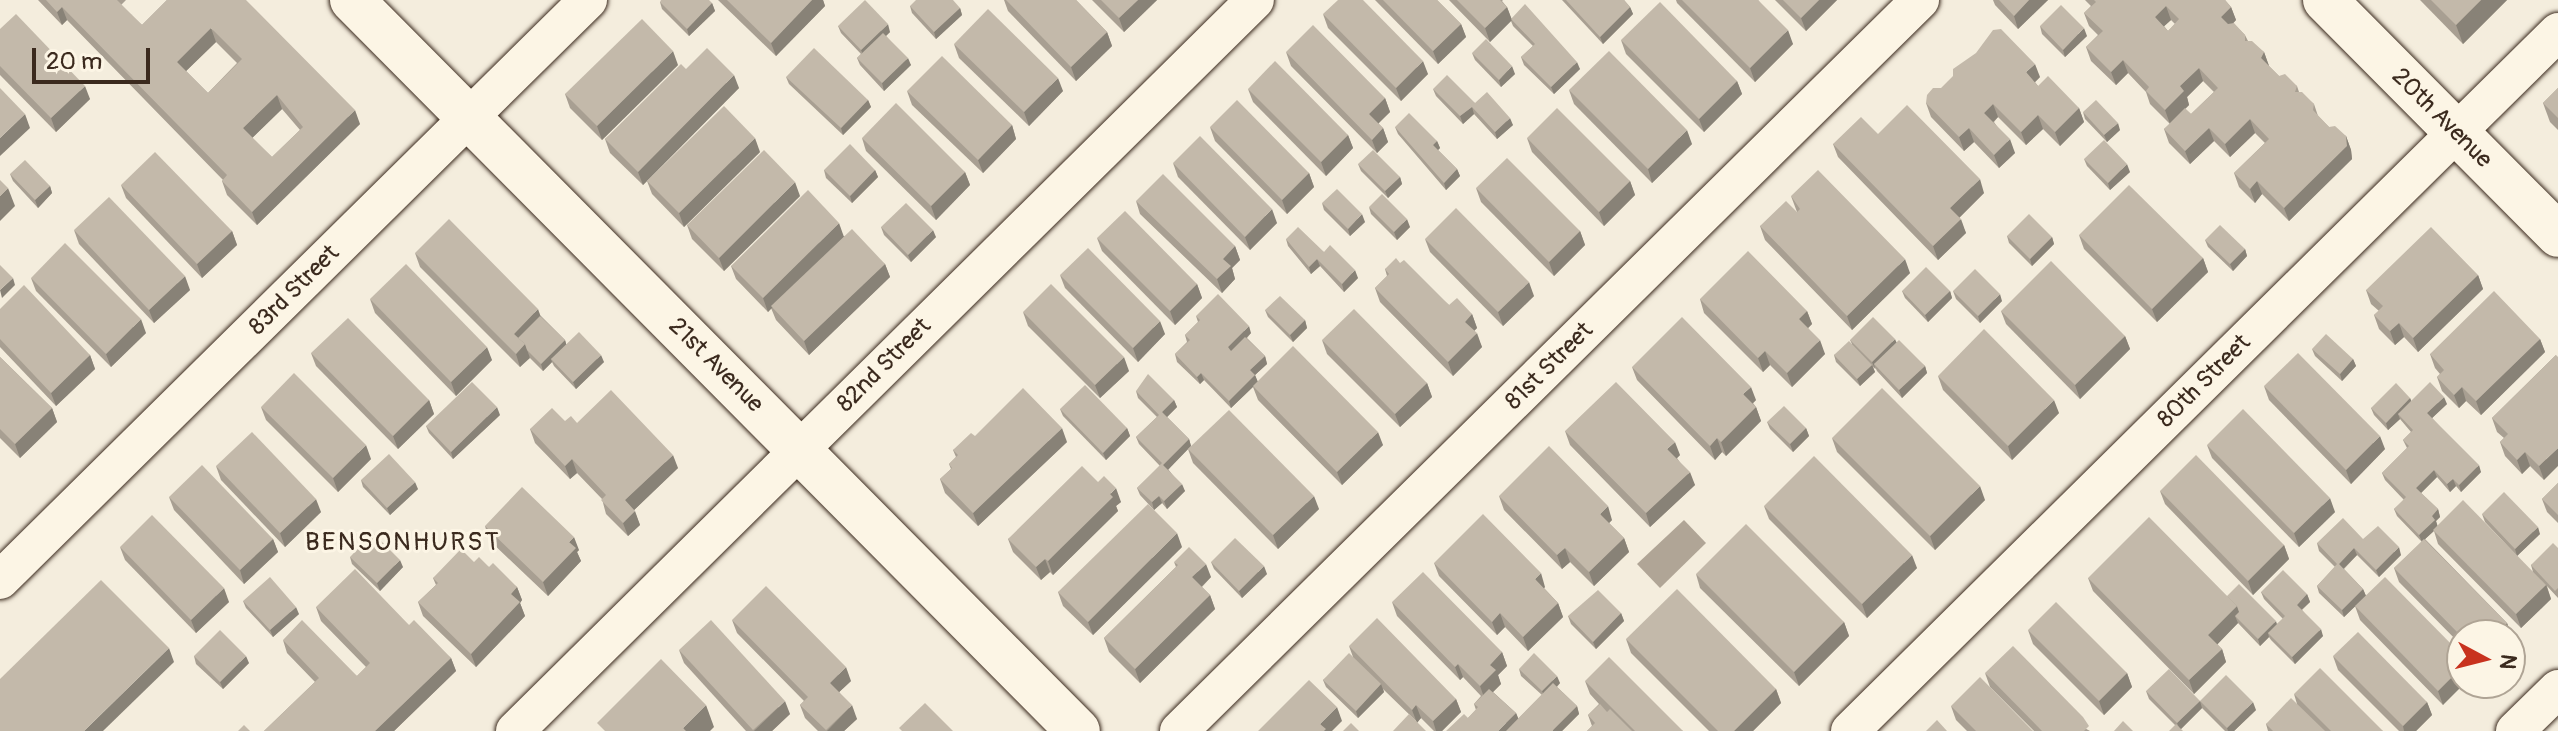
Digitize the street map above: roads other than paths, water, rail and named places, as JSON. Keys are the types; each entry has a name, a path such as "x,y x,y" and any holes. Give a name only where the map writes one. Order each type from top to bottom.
{"street":[{"name":"21st Avenue","path":"352,0 1078,731"},
{"name":"83rd Street","path":"0,580 588,0"},
{"name":"82nd Street","path":"515,731 1255,0"},
{"name":"81st Street","path":"1179,731 1920,0"},
{"name":"20th Avenue","path":"2325,0 2558,235"},
{"name":"80th Street","path":"1850,731 2558,32"},
{"path":"2515,731 2558,689"}],"district":[{"name":"BENSONHURST","path":"403,543"}]}
